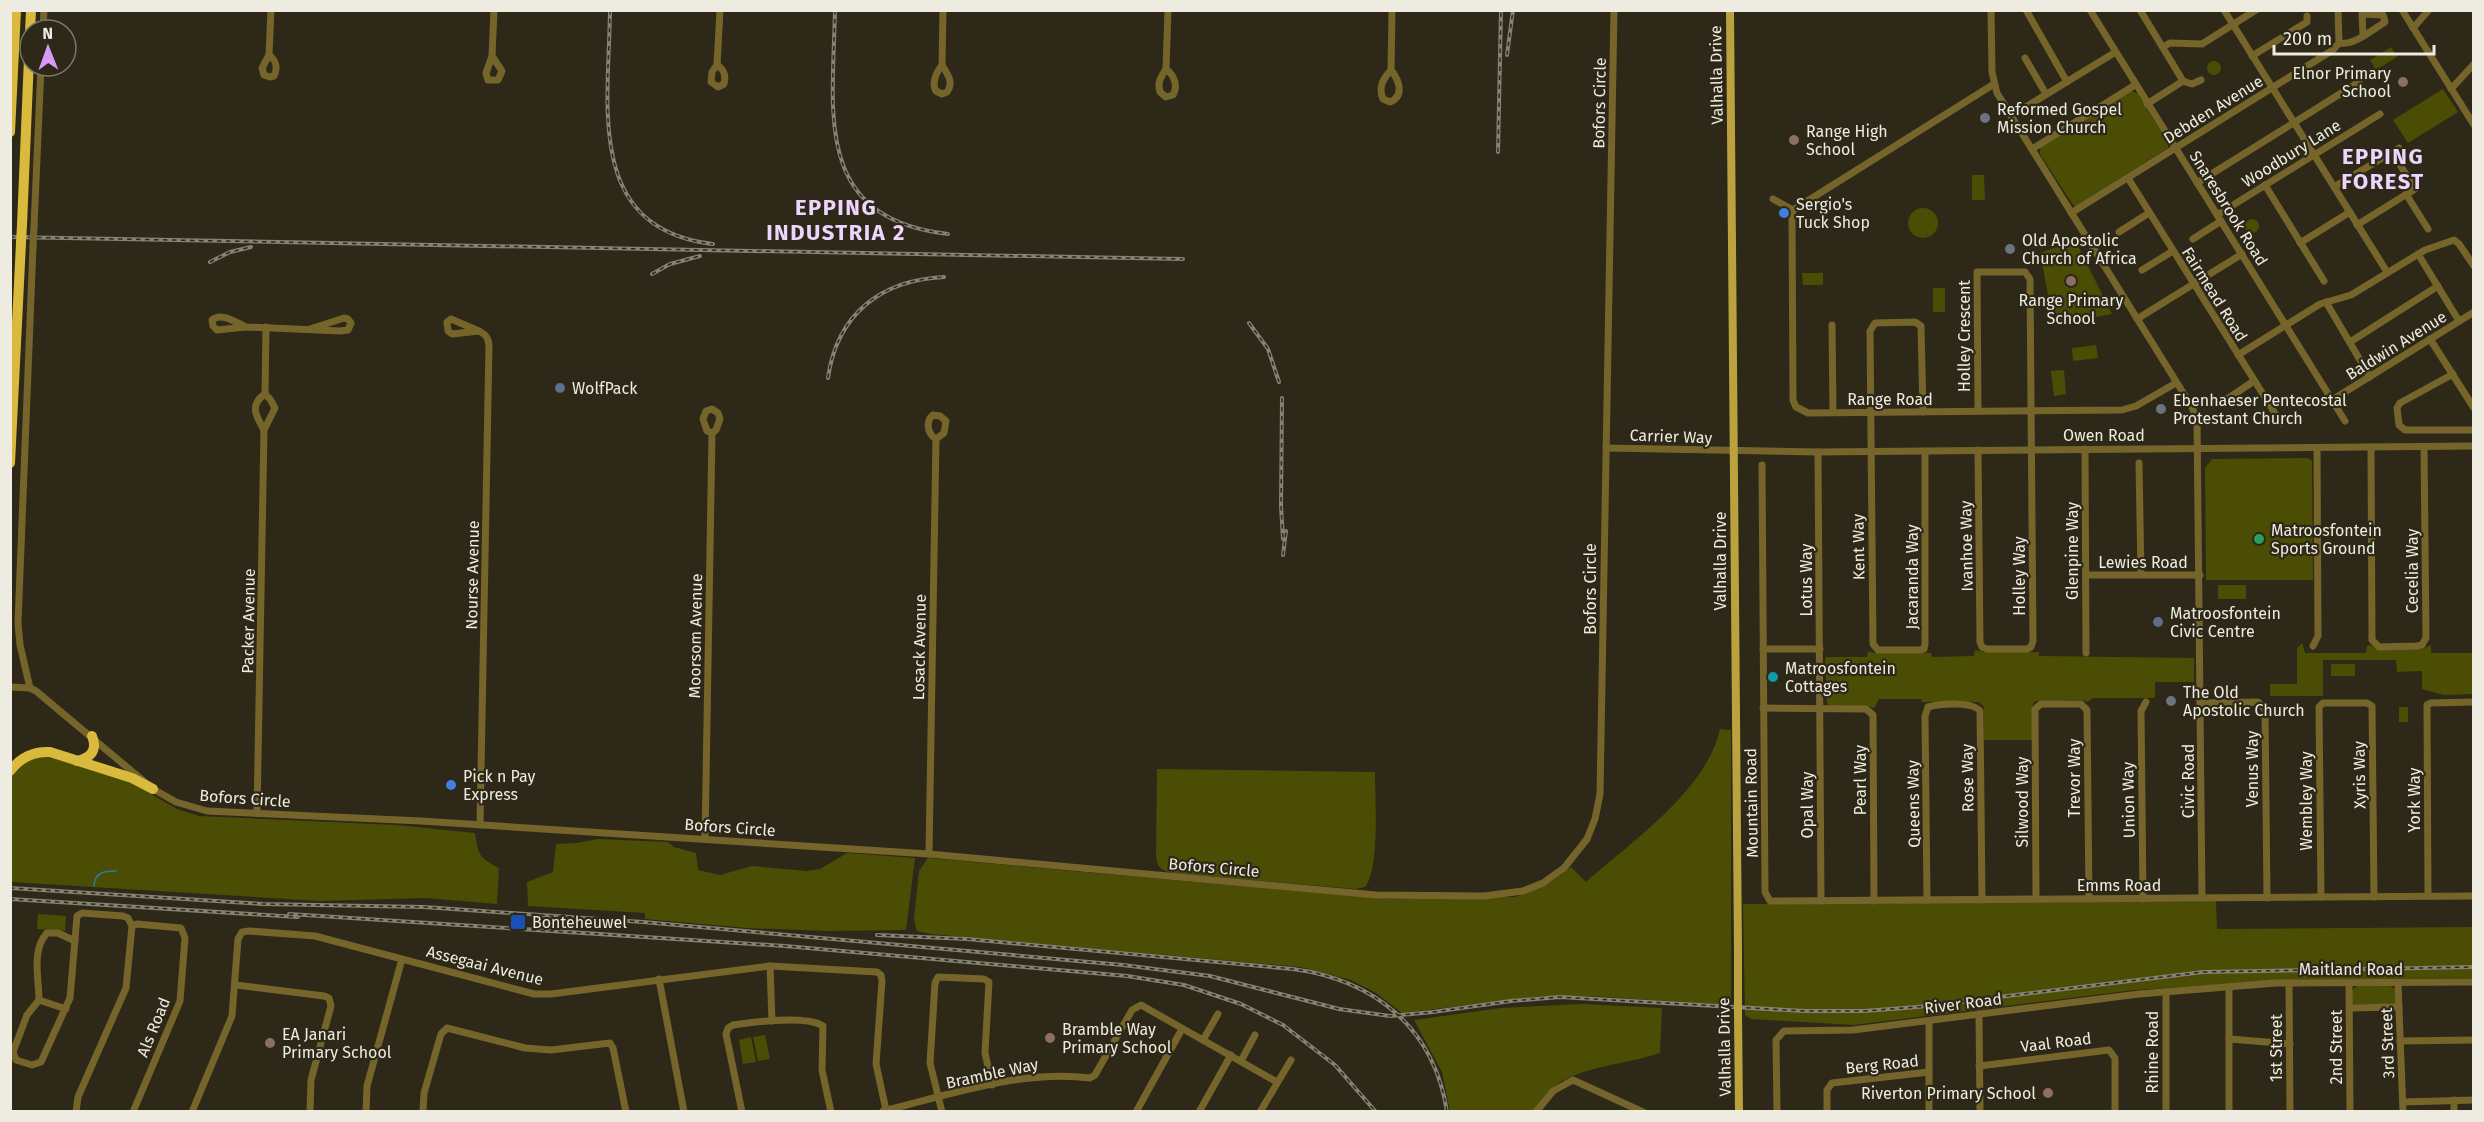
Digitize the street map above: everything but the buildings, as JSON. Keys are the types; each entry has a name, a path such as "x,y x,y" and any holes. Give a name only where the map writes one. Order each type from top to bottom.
{"highway":[{"path":"10,132 16,10"},
{"path":"10,463 31,10"},
{"path":"76,761 87,758 93,753 92,736"},
{"path":"10,771 21,760 37,753 54,753 132,778 153,789"}],"main road":[{"name":"Valhalla Drive","path":"1730,10 1739,1112"}],"street":[{"path":"269,55 271,10"},
{"path":"492,56 494,10"},
{"path":"717,65 720,10"},
{"path":"942,65 944,10"},
{"path":"1166,69 1168,10"},
{"path":"1391,70 1392,10"},
{"name":"Bofors Circle","path":"30,688 92,736 153,789 176,802 199,810 480,825 929,854 1376,895 1505,895 1532,888 1550,879 1568,864 1583,845 1596,819 1599,803 1614,10"},
{"path":"1773,199 1793,210 1994,84 1991,10"},
{"path":"2026,10 2067,81"},
{"name":"Snaresbrook Road","path":"2090,10 2114,53 2176,148 2345,421"},
{"path":"2140,10 2183,81 2192,84 2201,80"},
{"path":"2224,10 2387,272"},
{"path":"2163,47 2170,43 2202,44 2256,10"},
{"path":"2338,10 2338,43 2349,43 2363,35"},
{"path":"2402,10 2474,125"},
{"path":"2413,28 2428,10"},
{"path":"2252,56 2307,22 2307,16"},
{"name":"Debden Avenue","path":"2071,213 2333,50 2338,43"},
{"path":"2011,116 2114,53"},
{"path":"2025,58 2046,94"},
{"path":"2451,89 2474,64"},
{"path":"10,687 30,688 20,645 18,623 40,78"},
{"path":"2147,104 2183,81"},
{"path":"2197,183 2359,82"},
{"name":"Civic Road","path":"1994,84 2011,116 2196,416 2199,448 2202,898"},
{"path":"2032,149 2135,85"},
{"name":"Woodbury Lane","path":"2193,239 2265,186 2380,114"},
{"path":"2334,187 2399,148"},
{"path":"2358,225 2415,189 2394,155 2389,153"},
{"name":"Fairmead Road","path":"2128,178 2281,423"},
{"path":"2265,186 2324,281"},
{"path":"2406,194 2428,229"},
{"name":"Range Road","path":"1793,210 1793,400 1796,407 1802,411 2128,409 2176,382"},
{"path":"2300,243 2350,212"},
{"path":"2119,232 2150,213"},
{"path":"2238,355 2326,302 2351,295 2418,254 2454,240 2474,266"},
{"path":"2142,270 2173,251"},
{"path":"2137,319 2242,254"},
{"path":"2418,254 2459,321"},
{"name":"Holley Crescent","path":"1978,411 1977,272 2025,272 2030,279 2032,450"},
{"path":"2350,342 2438,286"},
{"path":"2326,302 2370,377"},
{"name":"Baldwin Avenue","path":"2332,400 2474,312"},
{"path":"246,327 345,330 350,328 351,323 344,318 310,328"},
{"name":"Kent Way","path":"1873,644 1870,329 1877,323 1917,323 1922,328 1923,412"},
{"path":"1832,325 1833,412"},
{"name":"Packer Avenue","path":"264,430 275,408 265,394 266,327"},
{"name":"Nourse Avenue","path":"479,331 486,335 489,341 480,825"},
{"path":"2430,339 2473,407"},
{"path":"2452,374 2400,403 2397,408 2399,425 2405,430 2474,430"},
{"path":"2227,399 2254,381"},
{"name":"Packer Avenue","path":"257,813 264,430 254,408 256,402 265,394"},
{"name":"Moorsom Avenue","path":"705,839 712,433"},
{"name":"Losack Avenue","path":"929,854 936,439"},
{"name":"Owen Road","path":"1734,452 2474,446"},
{"name":"Cecelia Way","path":"2371,447 2372,640 2373,644 2379,647 2419,646 2425,640 2424,447"},
{"name":"Carrier Way","path":"1606,448 1734,452"},
{"path":"2313,646 2318,636 2317,448"},
{"name":"Glenpine Way","path":"2085,449 2086,653"},
{"name":"Ivanhoe Way","path":"1978,450 1980,642"},
{"name":"Holley Way","path":"1980,642 1982,647 1988,649 2025,650 2031,647 2033,641 2032,450"},
{"name":"Jacaranda Way","path":"1873,644 1878,650 1924,649 1925,451"},
{"name":"Lotus Way","path":"1818,452 1820,709"},
{"path":"2139,464 2141,575"},
{"name":"Mountain Road","path":"1759,471 1765,892 1767,898"},
{"name":"Lewies Road","path":"2086,575 2200,575"},
{"path":"1763,649 1820,649"},
{"name":"Union Way","path":"2143,899 2141,711 2146,702"},
{"name":"Venus Way","path":"2201,703 2258,702 2264,706 2267,898"},
{"name":"York Way","path":"2428,896 2428,704 2474,702"},
{"name":"Xyris Way","path":"2320,705 2367,703 2372,706 2374,897"},
{"name":"Trevor Way","path":"2038,705 2081,704 2087,710 2089,899"},
{"name":"Silwood Way","path":"2036,899 2035,713 2038,705"},
{"name":"Wembley Way","path":"2320,705 2320,897"},
{"name":"Rose Way","path":"1928,707 1972,706 1980,711 1982,900"},
{"name":"Queens Way","path":"1927,900 1925,716 1928,707"},
{"path":"1763,708 1820,709"},
{"name":"Pearl Way","path":"1820,709 1866,709 1873,715 1874,901"},
{"name":"Opal Way","path":"1820,709 1821,901"},
{"name":"Emms Road","path":"1767,898 1775,902 2474,896"},
{"name":"Als Road","path":"39,1000 27,1015 13,1052 16,1060 32,1065 41,1062 71,993 76,918 82,913 125,916 132,926 137,924 181,928 185,938 180,1001 133,1112"},
{"path":"76,1112 78,1097 126,988 132,926"},
{"name":"Assegaai Avenue","path":"192,1112 232,1016 238,939 242,932 249,931 315,936 534,994 546,995 770,966 877,972 881,975 876,1064 884,1111"},
{"path":"66,1009 39,1000 37,964 45,935 58,933 75,941"},
{"path":"366,1112 368,1086 402,959"},
{"path":"770,966 772,1021"},
{"path":"942,1112 930,1063 935,983 938,976 984,979 988,982 985,1053 992,1085"},
{"path":"658,980 684,1112"},
{"name":"Maitland Road","path":"2229,987 2289,983 2474,982"},
{"name":"1st Street","path":"2289,983 2290,1112"},
{"name":"2nd Street","path":"2349,983 2350,1112"},
{"name":"3rd Street","path":"2398,983 2403,1112"},
{"path":"236,985 330,998 332,1006 310,1087 310,1112"},
{"path":"2229,987 2229,1112"},
{"name":"River Road","path":"1777,1112 1776,1040 1781,1032 1853,1030 2166,992 2229,987"},
{"name":"Rhine Road","path":"2166,992 2166,1112"},
{"name":"Bramble Way","path":"884,1111 992,1085 1046,1075 1090,1078 1095,1075 1136,1006 1141,1005 1277,1082"},
{"path":"2350,1008 2399,1007"},
{"path":"1203,1040 1218,1014"},
{"path":"1979,1014 1980,1112"},
{"path":"742,1112 727,1031 733,1025 772,1021 815,1023 823,1026 822,1070 831,1112"},
{"path":"1929,1021 1929,1112"},
{"path":"423,1112 424,1093 441,1034 447,1028 525,1048 551,1050 610,1043 614,1048 626,1112"},
{"path":"1136,1112 1182,1029"},
{"path":"1241,1061 1256,1035"},
{"path":"2229,1039 2290,1044"},
{"path":"2400,1041 2474,1040"},
{"name":"Vaal Road","path":"1979,1066 2109,1050 2115,1058 2115,1112"},
{"path":"1199,1112 1231,1055"},
{"path":"1260,1112 1291,1060"},
{"name":"Berg Road","path":"1827,1112 1827,1090 1832,1083 1929,1072"},
{"path":"1536,1112 1555,1089 1573,1080 1643,1112"},
{"path":"2454,1100 2454,1112"},
{"path":"2403,1102 2474,1100"}],"shaded area":[{"path":"2391,47 2397,57 2376,70 2370,60"},
{"path":"2211,61 2217,61 2221,68 2217,75 2211,75 2207,71 2207,65"},
{"path":"2443,89 2458,112 2408,143 2393,120"},
{"path":"2131,91 2137,93 2168,143 2168,148 2076,206 2073,205 2040,154 2040,147"},
{"path":"1972,175 1984,175 1985,200 1972,200"},
{"path":"1923,208 1934,212 1938,223 1934,234 1923,238 1912,234 1908,223 1912,212"},
{"path":"2252,219 2257,221 2259,226 2257,231 2252,233 2247,231 2245,226 2247,221"},
{"path":"2075,240 2112,314 2054,325 2040,253"},
{"path":"1802,273 1823,273 1823,285 1803,285"},
{"path":"1933,288 1945,288 1945,312 1933,312"},
{"path":"2096,345 2098,358 2073,361 2072,348"},
{"path":"2064,370 2066,394 2054,396 2051,371"},
{"name":"Matroosfontein Sports Ground","path":"2308,458 2312,461 2313,580 2206,580 2205,468 2212,459"},
{"path":"2218,585 2246,585 2246,599 2218,599"},
{"path":"2302,643 2305,653 2366,653 2367,646 2370,645 2377,649 2422,649 2431,645 2431,653 2473,653 2473,694 2444,695 2422,689 2422,671 2397,672 2396,660 2323,660 2323,696 2270,696 2270,684 2297,684 2297,648"},
{"path":"1975,650 2039,652 2039,656 2194,658 2194,682 2155,682 2155,698 2093,698 2088,702 2081,700 2035,701 2032,706 2032,740 1984,740 1984,707 1979,702 1879,699 1874,708 1829,706 1827,703 1826,657 1867,657 1868,651 1931,653 1932,657 1974,656"},
{"path":"2331,664 2355,664 2355,676 2331,676"},
{"path":"2399,707 2408,707 2408,722 2399,722"},
{"path":"1720,729 1731,730 1731,1005 1588,996 1543,996 1402,1013 1376,993 1351,980 1300,967 930,934 917,931 914,919 919,871 928,858 1386,899 1515,897 1551,882 1571,867 1586,882 1645,832 1684,794 1700,773 1712,751"},
{"path":"43,755 127,780 177,809 199,816 396,825 475,833 477,846 483,858 499,868 497,904 425,898 320,901 11,882 11,776 18,766"},
{"path":"1157,769 1375,772 1376,833 1370,878 1365,887 1356,889 1165,871 1157,863 1156,856"},
{"path":"598,839 668,842 674,847 696,853 698,870 720,875 752,866 807,871 820,869 847,853 915,858 906,930 827,931 747,928 645,919 645,913 528,906 527,882 553,872 556,844"},
{"path":"2216,901 2217,929 2473,927 2473,978 2288,980 2135,990 1854,1025 1751,1019 1745,1015 1743,904"},
{"path":"38,914 66,916 65,931 37,929"},
{"path":"2389,985 2396,990 2396,1004 2352,1004 2352,990 2357,986"},
{"path":"1582,1004 1662,1008 1660,1053 1592,1069 1566,1079 1545,1095 1533,1112 1450,1111 1442,1072 1414,1020 1501,1008"},
{"path":"765,1035 770,1059 758,1061 753,1037"},
{"path":"751,1037 756,1062 743,1064 739,1040"}],"waterway":[{"path":"94,886 98,875 116,871"}],"railway":[{"path":"610,10 608,121 613,157 623,188 642,214 671,233 713,244"},
{"path":"835,10 834,122 840,155 852,183 873,207 904,224 948,234"},
{"path":"1498,152 1501,10"},
{"path":"1507,55 1513,10"},
{"path":"10,237 1183,259"},
{"path":"210,262 230,252 251,247"},
{"path":"652,274 670,264 700,256"},
{"path":"828,378 833,355 841,336 852,319 866,305 882,293 901,285 944,277"},
{"path":"1249,323 1268,349 1279,382"},
{"path":"1282,398 1283,539"},
{"path":"1283,555 1286,531"},
{"path":"10,888 263,904 424,907 643,922 1123,965 1210,976 1339,1009 1390,1016 1560,997 1804,1011 1864,1011 1917,1007 2203,972 2474,967"},
{"path":"10,899 298,917"},
{"path":"289,914 785,946 1127,976 1184,985 1241,1004 1283,1025 1335,1065 1376,1112"},
{"path":"877,935 967,939 1293,969 1322,975 1349,984 1374,997 1396,1013 1414,1032 1429,1055 1440,1082 1447,1112"}],"place":[{"name":"Elnor Primary School","path":"2403,82"},
{"name":"Reformed Gospel Mission Church","path":"1985,118"},
{"name":"Range High School","path":"1794,140"},
{"name":"Sergio's Tuck Shop","path":"1784,213"},
{"name":"Old Apostolic Church of Africa","path":"2010,249"},
{"name":"Range Primary School","path":"2071,281"},
{"name":"WolfPack","path":"560,388"},
{"name":"Ebenhaeser Pentecostal Protestant Church","path":"2161,409"},
{"name":"Matroosfontein Sports Ground","path":"2259,539"},
{"name":"Matroosfontein Civic Centre","path":"2158,622"},
{"name":"Matroosfontein Cottages","path":"1773,677"},
{"name":"The Old Apostolic Church","path":"2171,701"},
{"name":"Pick n Pay Express","path":"451,785"},
{"name":"Bonteheuwel","path":"518,922"},
{"name":"Bramble Way Primary School","path":"1050,1038"},
{"name":"EA Janari Primary School","path":"270,1043"},
{"name":"Riverton Primary School","path":"2048,1093"}],"district":[{"name":"EPPING FOREST","path":"2383,168"},
{"name":"EPPING INDUSTRIA 2","path":"836,220"}]}
